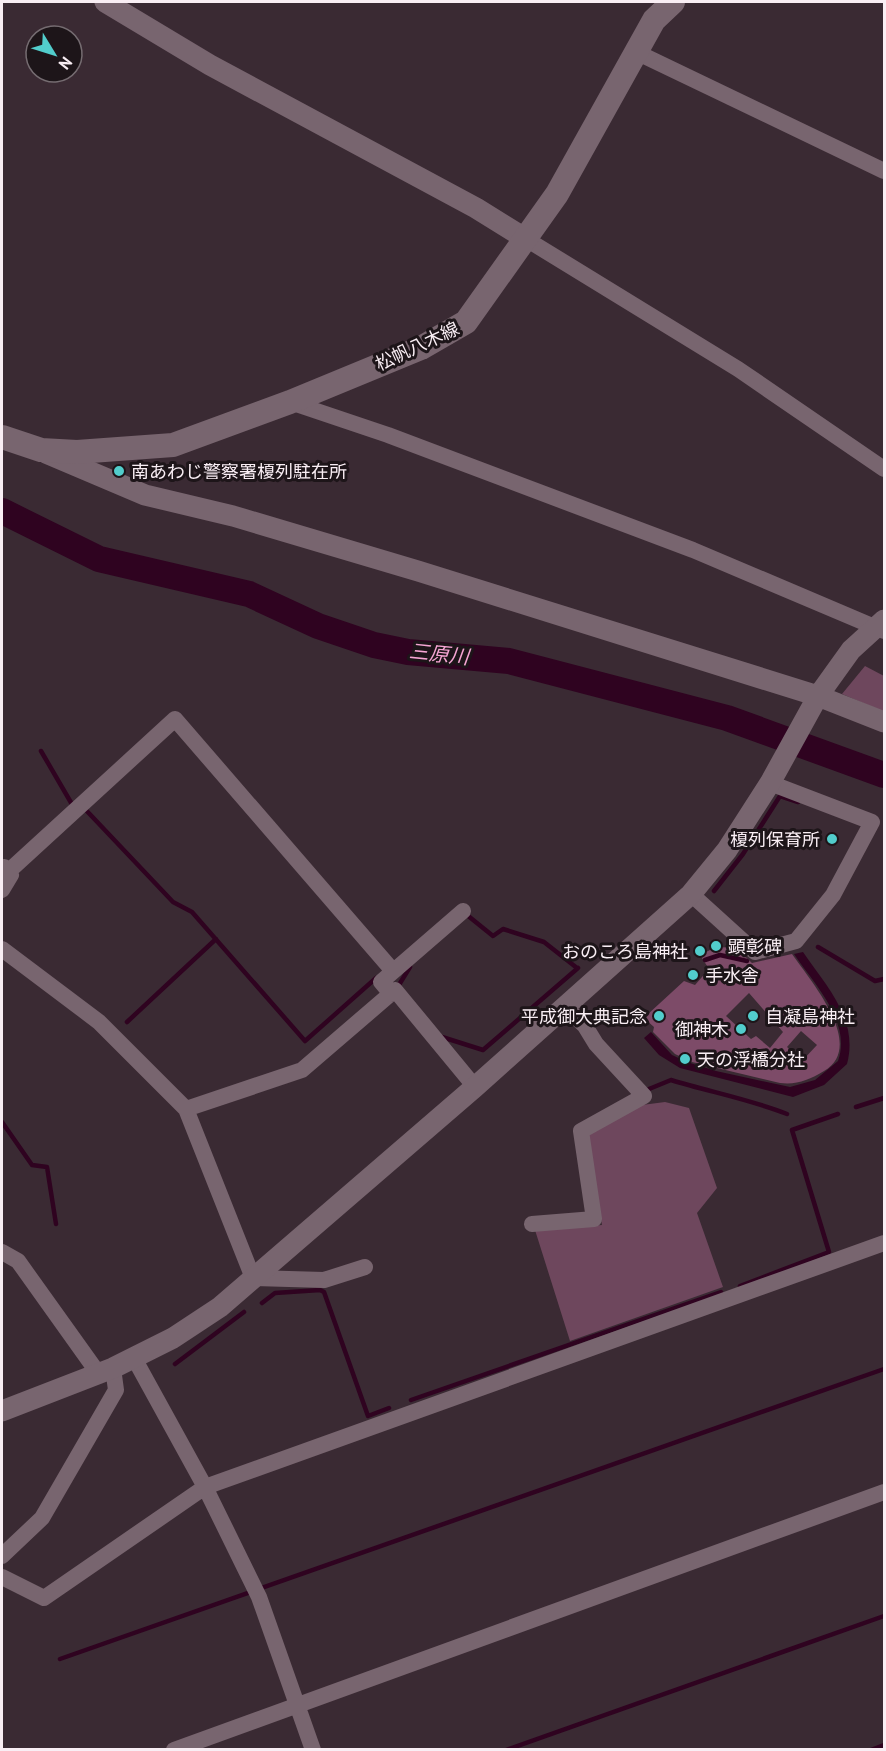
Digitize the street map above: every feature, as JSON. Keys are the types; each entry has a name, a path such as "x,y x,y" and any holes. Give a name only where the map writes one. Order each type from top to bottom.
{"main road":[{"name":"松帆八木線","path":"2,436 41,450 77,452 173,445 290,402 422,348 466,322 557,194 660,11 673,2"}],"street":[{"path":"105,2 210,65 476,208 738,369 885,469"},
{"path":"636,52 885,171"},
{"path":"290,402 521,484 882,626"},
{"path":"41,450 145,495 232,516 418,571 818,696 885,722"},
{"path":"2,1411 134,1358 192,1326 220,1307 475,1087 691,894 727,850 773,779 818,696 851,650 882,626"},
{"path":"2,890 11,875 5,868 175,719 393,971"},
{"path":"691,894 755,952 796,941 833,895 872,822 773,779"},
{"path":"391,994 381,982 463,910"},
{"path":"2,949 99,1022 186,1109 253,1278"},
{"path":"186,1109 302,1070 395,990 475,1087"},
{"path":"532,1224 594,1219 581,1131 644,1096 596,1044 585,1026 564,1006"},
{"path":"2,1577 44,1598 205,1487 885,1243"},
{"path":"2,1252 18,1261 105,1371 116,1390 42,1518 2,1556"},
{"path":"253,1278 324,1280 365,1267"},
{"path":"134,1358 205,1487 259,1597 313,1749"},
{"path":"174,1749 885,1492"}],"shaded area":[{"path":"865,666 884,676 884,712 842,694"},
{"path":"729,947 738,950 752,963 792,954 831,1013 838,1030 840,1046 836,1060 813,1077 803,1081 780,1083 692,1062 675,1054 653,1032 654,1027 646,1020 647,1015 684,981 695,985 709,969 700,955 714,948","holes":["749,993 783,1032 770,1048 756,1036 751,1039 726,1016","801,1031 817,1045 802,1061 787,1047"]},
{"path":"803,952 838,1004 848,1032 847,1064 824,1085 793,1097 680,1068 659,1055 644,1038 651,1032 672,1055 716,1071 790,1087 815,1080 838,1061 841,1046 840,1032 829,1004 794,954"},
{"path":"665,1102 689,1108 717,1188 697,1213 723,1287 570,1341 535,1230 602,1225 587,1136 642,1105"}],"waterway":[{"name":"三原川","path":"2,511 99,559 249,594 318,626 374,645 408,652 509,661 727,718 884,775"},
{"path":"41,751 73,806"},
{"path":"714,891 743,854 780,796 798,802"},
{"path":"84,808 173,902 192,912 305,1041 376,978"},
{"path":"467,915 493,936 503,929 544,942 577,968"},
{"path":"127,1022 216,939"},
{"path":"818,947 875,981 884,979"},
{"path":"705,960 720,955 747,961"},
{"path":"397,988 410,967"},
{"path":"442,1037 483,1050 578,968"},
{"path":"649,1089 671,1080 787,1114"},
{"path":"856,1107 884,1098"},
{"path":"740,1286 829,1252 792,1130 838,1114"},
{"path":"2,1122 32,1165 47,1167 56,1224"},
{"path":"262,1303 275,1293 320,1290 324,1292 368,1416 389,1408"},
{"path":"411,1400 721,1292"},
{"path":"175,1364 244,1312"},
{"path":"60,1659 884,1369"},
{"path":"506,1750 884,1616"},
{"path":"871,1750 884,1745"}],"place":[{"name":"南あわじ警察署榎列駐在所","path":"119,471"},
{"name":"榎列保育所","path":"832,839"},
{"name":"顕彰碑","path":"716,946"},
{"name":"おのころ島神社","path":"700,951"},
{"name":"手水舎","path":"693,975"},
{"name":"平成御大典記念","path":"659,1016"},
{"name":"自凝島神社","path":"753,1016"},
{"name":"御神木","path":"741,1029"},
{"name":"天の浮橋分社","path":"685,1059"}]}
